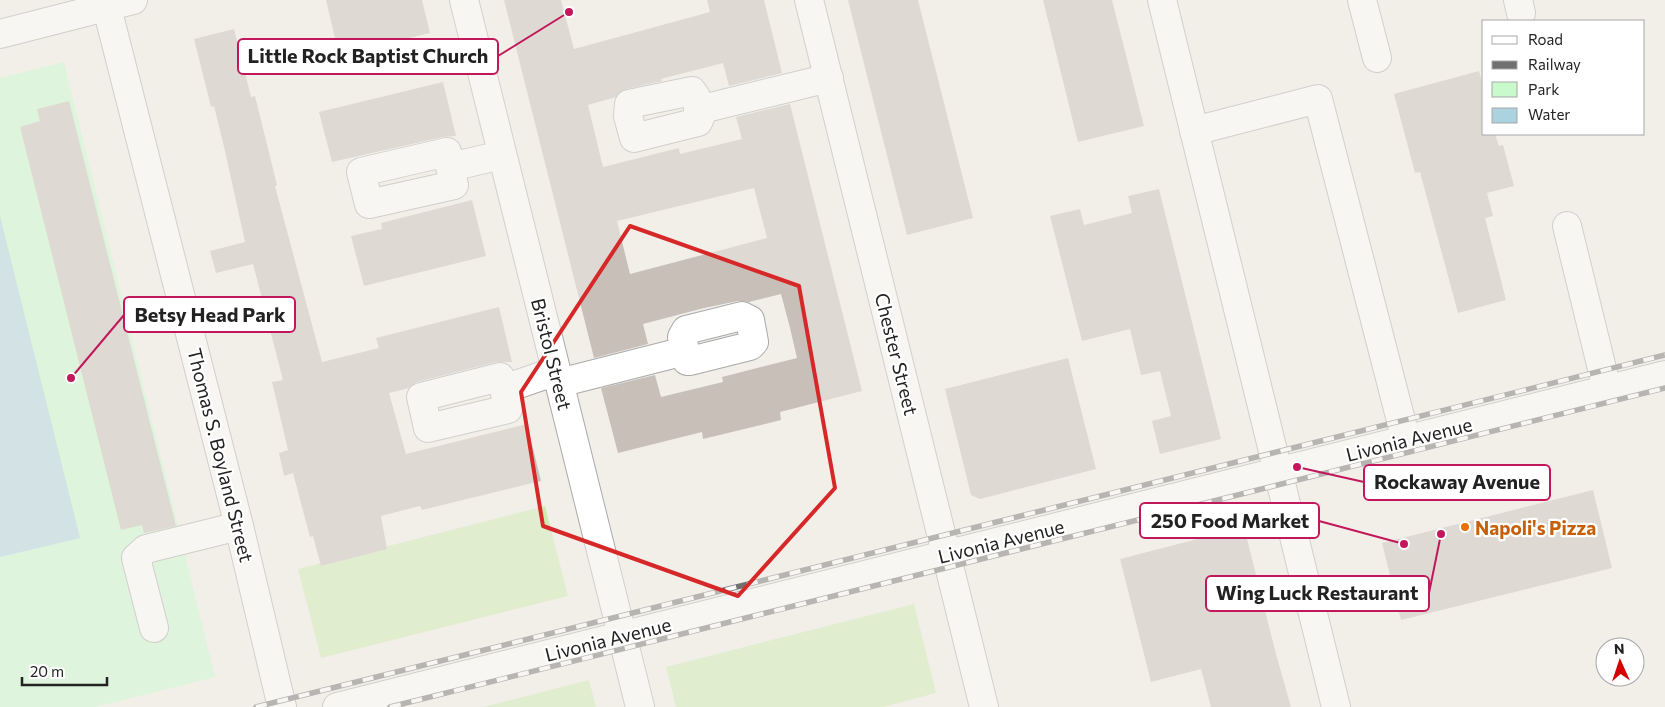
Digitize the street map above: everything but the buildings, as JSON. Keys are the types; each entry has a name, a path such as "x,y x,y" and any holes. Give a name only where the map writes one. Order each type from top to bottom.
{"street":[{"path":"0,34 106,3 133,0"},
{"name":"Bristol Street","path":"464,0 640,707"},
{"name":"Chester Street","path":"810,0 984,707"},
{"path":"1162,0 1336,707"},
{"path":"1362,0 1377,58"},
{"name":"Thomas S. Boyland Street","path":"106,3 239,526 282,707"},
{"path":"698,110 829,78"},
{"path":"1194,131 1318,99 1406,440"},
{"path":"450,167 502,155"},
{"path":"1567,226 1606,389"},
{"path":"504,389 685,351"},
{"name":"Livonia Avenue","path":"337,707 1665,374"},
{"path":"154,628 136,558 146,549 239,526"}],"highlighted area":[{"path":"630,226 799,286 835,488 738,596 543,526 521,392"}],"green space":[{"path":"64,62 215,677 95,707 0,707 0,78"},
{"path":"545,506 568,596 321,658 298,569"},
{"path":"914,604 936,693 883,707 676,707 666,667"},
{"path":"589,680 596,707 483,707"}],"water":[{"path":"0,216 80,538 0,557"}],"railway":[{"path":"256,707 1665,355"},
{"path":"390,707 1665,388"}],"place":[{"name":"Little Rock Baptist Church","path":"569,12"},
{"name":"Betsy Head Park","path":"71,378"},
{"name":"Rockaway Avenue","path":"1297,467"},
{"name":"Napoli's Pizza","path":"1465,527"},
{"name":"Wing Luck Restaurant","path":"1441,534"},
{"name":"250 Food Market","path":"1404,544"}]}
